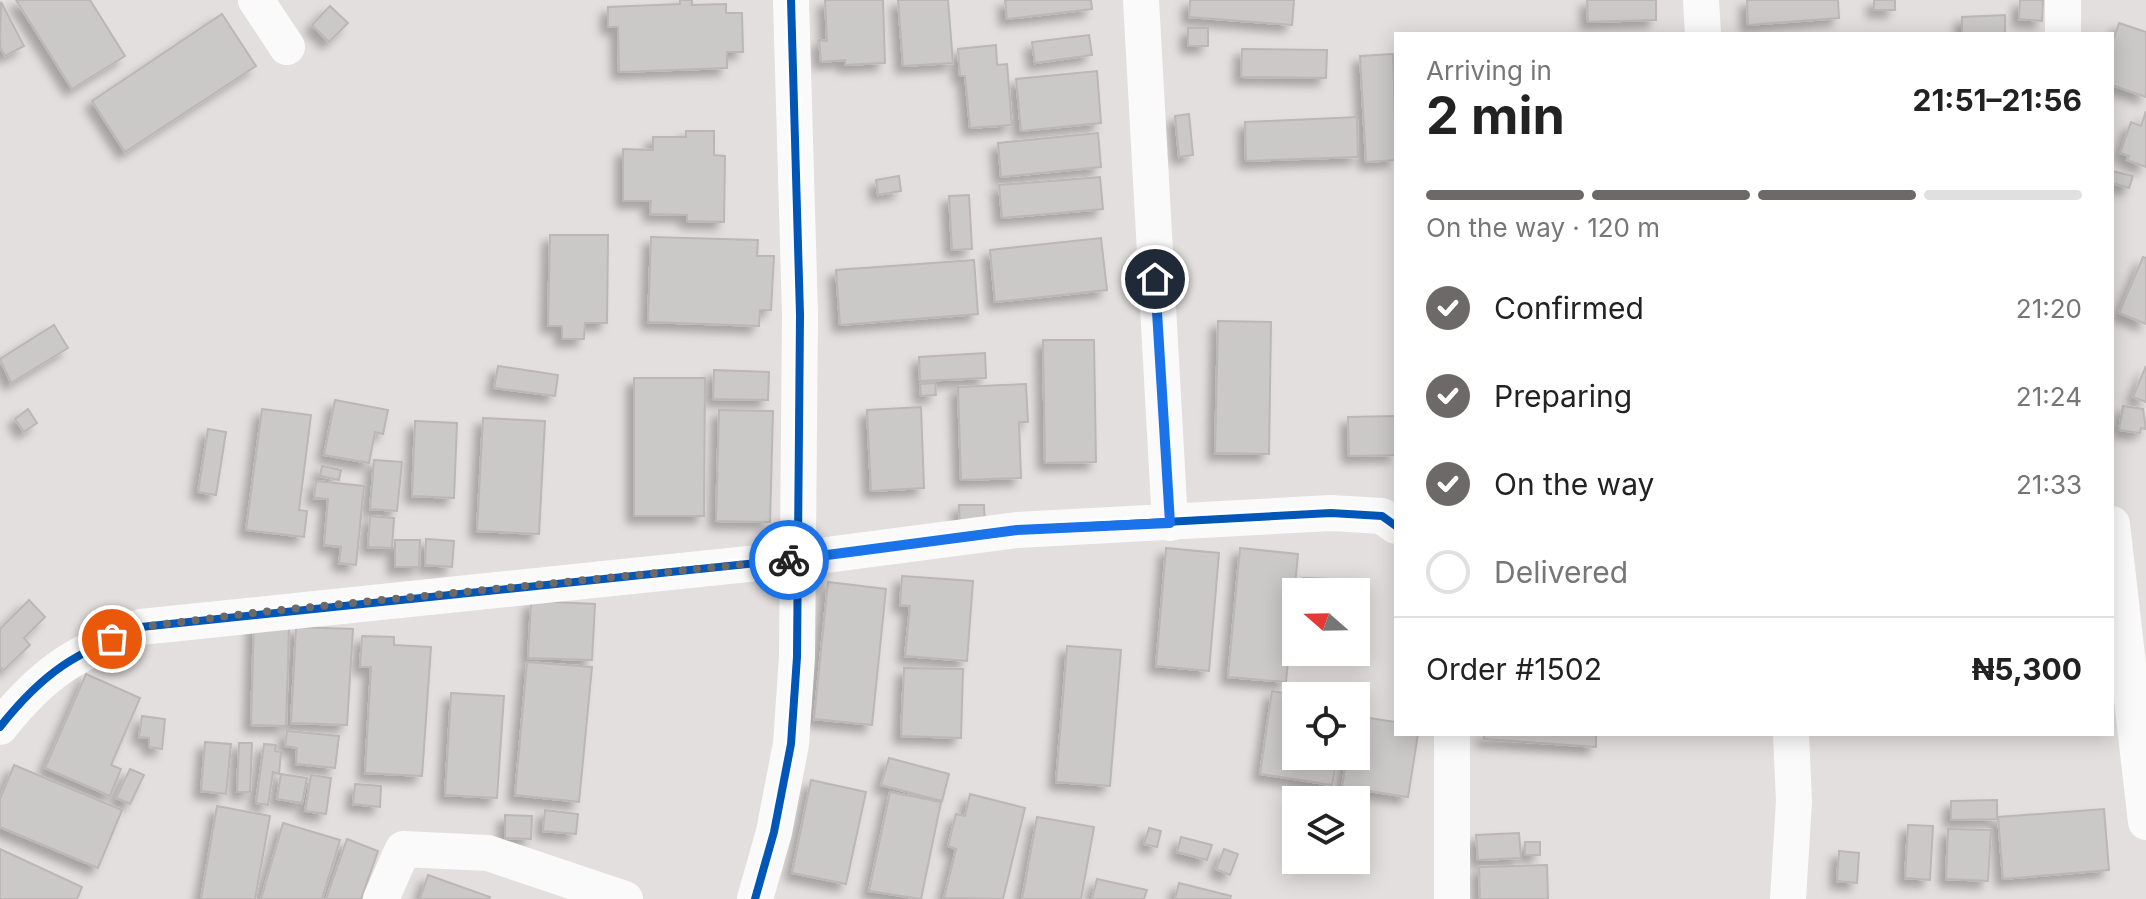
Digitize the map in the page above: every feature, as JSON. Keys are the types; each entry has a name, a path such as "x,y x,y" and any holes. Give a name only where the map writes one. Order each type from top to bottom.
{"street":[{"path":"256,0 287,47"},
{"path":"755,899 774,832 791,744 797,657 800,315 791,0"},
{"path":"1141,0 1170,523"},
{"path":"1701,0 1703,32"},
{"path":"2063,0 2063,32"},
{"path":"0,727 28,692 83,651 141,627 796,559 1017,530 1331,513 1382,516 1394,525"},
{"path":"2114,542 2146,822"},
{"path":"1452,736 1452,899"},
{"path":"1788,899 1794,801 1791,736"},
{"path":"381,899 403,849 488,853 625,899"}],"building":[{"path":"16,0 90,0 125,56 72,89"},
{"path":"680,0 692,0 692,5 726,4 726,13 742,13 743,52 727,52 727,68 619,72 618,27 608,27 608,7 680,4"},
{"path":"825,0 883,0 885,63 845,65 845,60 821,62 819,40 827,41"},
{"path":"898,0 948,0 953,63 903,66"},
{"path":"1005,0 1091,0 1092,9 1007,19"},
{"path":"1190,0 1294,0 1292,25 1189,17"},
{"path":"1587,0 1656,0 1656,20 1588,22"},
{"path":"1747,0 1838,0 1839,18 1748,25"},
{"path":"1874,0 1895,0 1895,10 1874,10"},
{"path":"2020,0 2043,0 2042,21 2019,19"},
{"path":"1,2 24,46 5,56 0,47"},
{"path":"330,6 348,23 329,42 312,25"},
{"path":"222,14 256,66 125,152 92,101"},
{"path":"2005,15 2005,32 1962,32 1962,17"},
{"path":"2119,23 2146,32 2146,97 2114,86 2114,38"},
{"path":"1188,28 1208,28 1208,46 1188,46"},
{"path":"1089,35 1092,55 1035,63 1032,42"},
{"path":"996,45 997,65 1007,64 1012,125 970,128 965,76 960,76 958,49"},
{"path":"1242,49 1327,50 1326,78 1241,77"},
{"path":"1393,54 1394,160 1366,162 1360,56"},
{"path":"1097,71 1101,123 1021,131 1016,79"},
{"path":"2146,111 2146,167 2127,160 2129,156 2120,153 2131,122 2141,126"},
{"path":"1189,114 1193,155 1179,157 1175,116"},
{"path":"1357,117 1358,157 1246,161 1245,122"},
{"path":"686,131 714,131 714,155 725,156 724,222 687,221 687,215 650,214 651,201 623,201 623,149 653,150 653,137 686,137"},
{"path":"1098,133 1101,167 1001,177 998,143"},
{"path":"2114,171 2133,176 2129,188 2114,184"},
{"path":"899,176 901,191 878,195 876,180"},
{"path":"1100,177 1103,209 1002,218 999,185"},
{"path":"969,195 972,249 952,250 949,196"},
{"path":"550,235 608,235 607,323 585,323 584,339 562,339 562,326 548,326"},
{"path":"651,237 758,240 757,256 774,256 771,310 760,310 759,326 648,322"},
{"path":"1101,238 1107,290 995,302 990,250"},
{"path":"2143,257 2146,258 2146,324 2119,313"},
{"path":"974,260 978,314 840,325 836,270"},
{"path":"1218,321 1271,322 1269,454 1215,453"},
{"path":"54,325 68,348 11,383 0,359"},
{"path":"1043,340 1094,340 1096,462 1045,463"},
{"path":"985,353 986,378 920,381 919,357"},
{"path":"498,366 558,375 555,396 494,388"},
{"path":"2146,366 2146,402 2133,397"},
{"path":"714,370 769,372 768,400 713,399"},
{"path":"634,378 705,378 704,516 634,516"},
{"path":"935,383 936,395 921,396 920,384"},
{"path":"1026,384 1028,422 1019,422 1021,478 961,480 958,387"},
{"path":"335,400 388,410 383,434 375,432 369,463 324,455"},
{"path":"2123,406 2143,409 2146,429 2141,428 2140,433 2119,430"},
{"path":"921,407 924,488 871,491 867,410"},
{"path":"28,409 37,423 24,432 15,419"},
{"path":"262,409 311,415 299,510 307,511 304,537 246,530"},
{"path":"719,410 773,411 770,522 716,521"},
{"path":"1394,416 1394,455 1349,456 1348,417"},
{"path":"483,418 545,421 539,534 477,531"},
{"path":"415,421 457,423 454,498 412,496"},
{"path":"208,429 226,432 216,495 198,492"},
{"path":"374,460 402,462 397,511 370,509"},
{"path":"322,466 341,470 339,480 320,476"},
{"path":"316,481 364,486 356,565 339,563 341,547 324,545 328,499 314,498"},
{"path":"959,505 984,505 985,530 960,531"},
{"path":"370,516 394,518 392,548 368,547"},
{"path":"426,539 454,541 452,567 425,565"},
{"path":"395,540 420,540 419,567 395,567"},
{"path":"1166,548 1219,553 1209,671 1156,666"},
{"path":"1240,548 1298,554 1296,578 1282,578 1282,666 1288,666 1286,682 1228,677"},
{"path":"902,576 973,581 967,661 905,656 910,606 900,605"},
{"path":"828,582 886,589 872,725 814,719"},
{"path":"29,600 45,617 24,638 30,645 4,670 0,667 0,629"},
{"path":"531,601 595,604 592,660 528,658"},
{"path":"254,619 289,628 286,726 251,725"},
{"path":"296,627 353,629 347,725 291,723"},
{"path":"362,636 394,637 394,645 431,647 422,776 365,773 371,667 360,667"},
{"path":"1067,646 1121,650 1110,786 1056,782"},
{"path":"527,662 592,667 579,802 515,795"},
{"path":"904,668 963,669 961,738 901,736"},
{"path":"86,674 140,698 111,765 121,769 110,796 45,768"},
{"path":"1272,691 1282,693 1282,770 1335,770 1332,785 1260,774"},
{"path":"451,693 504,696 497,798 445,795"},
{"path":"142,716 165,719 162,749 149,747 149,738 139,737"},
{"path":"1370,718 1394,722 1394,736 1418,736 1408,797 1370,791 1370,786 1342,786 1345,770 1370,770"},
{"path":"287,731 339,736 335,768 296,764 297,748 285,746"},
{"path":"1484,736 1596,736 1596,747 1484,739"},
{"path":"205,742 231,744 226,794 201,791"},
{"path":"239,743 252,743 250,792 237,792"},
{"path":"264,744 276,745 275,751 281,752 279,774 273,772 268,805 256,803"},
{"path":"889,758 949,774 942,801 881,785"},
{"path":"14,765 122,810 98,868 0,827 0,799"},
{"path":"130,769 144,775 130,804 116,798"},
{"path":"281,774 307,778 302,803 277,799"},
{"path":"311,775 331,778 326,814 305,811"},
{"path":"811,780 866,792 846,884 792,873"},
{"path":"355,784 381,786 380,807 353,804"},
{"path":"890,792 941,802 921,899 869,891"},
{"path":"970,794 1025,808 1003,899 944,898 956,849 948,846 956,814 965,816"},
{"path":"1997,800 1997,819 1951,820 1951,801"},
{"path":"217,806 270,816 255,899 201,899"},
{"path":"2104,809 2109,870 2003,879 1998,817"},
{"path":"545,810 578,814 576,834 543,831"},
{"path":"505,815 532,816 531,839 505,838"},
{"path":"1037,817 1094,827 1081,899 1022,899"},
{"path":"283,823 340,840 322,899 261,899"},
{"path":"1908,825 1933,826 1930,880 1905,878"},
{"path":"1149,828 1161,831 1157,847 1144,844"},
{"path":"1948,829 1991,830 1988,881 1946,879"},
{"path":"1519,833 1521,858 1478,860 1476,835"},
{"path":"1181,837 1212,845 1207,860 1177,852"},
{"path":"347,839 378,851 361,899 326,899"},
{"path":"1525,842 1540,842 1540,855 1525,855"},
{"path":"0,849 82,887 77,899 0,899"},
{"path":"1224,849 1238,854 1230,875 1216,869"},
{"path":"1839,851 1859,853 1857,883 1837,881"},
{"path":"1547,865 1548,899 1480,899 1479,867"},
{"path":"428,875 490,897 420,899"},
{"path":"1097,879 1147,890 1144,899 1092,899"},
{"path":"1179,883 1231,896 1230,899 1175,899"}],"cycle path":[{"path":"755,899 774,832 791,744 797,657 800,315 791,0"},
{"path":"0,727 31,691 63,666 79,655 141,627 796,559 1017,530 1331,513 1382,516 1394,525"}],"way so far":[{"path":"112,639 141,627 261,612 789,560"}],"route":[{"path":"789,560 1017,530 1170,523 1155,279"}]}
